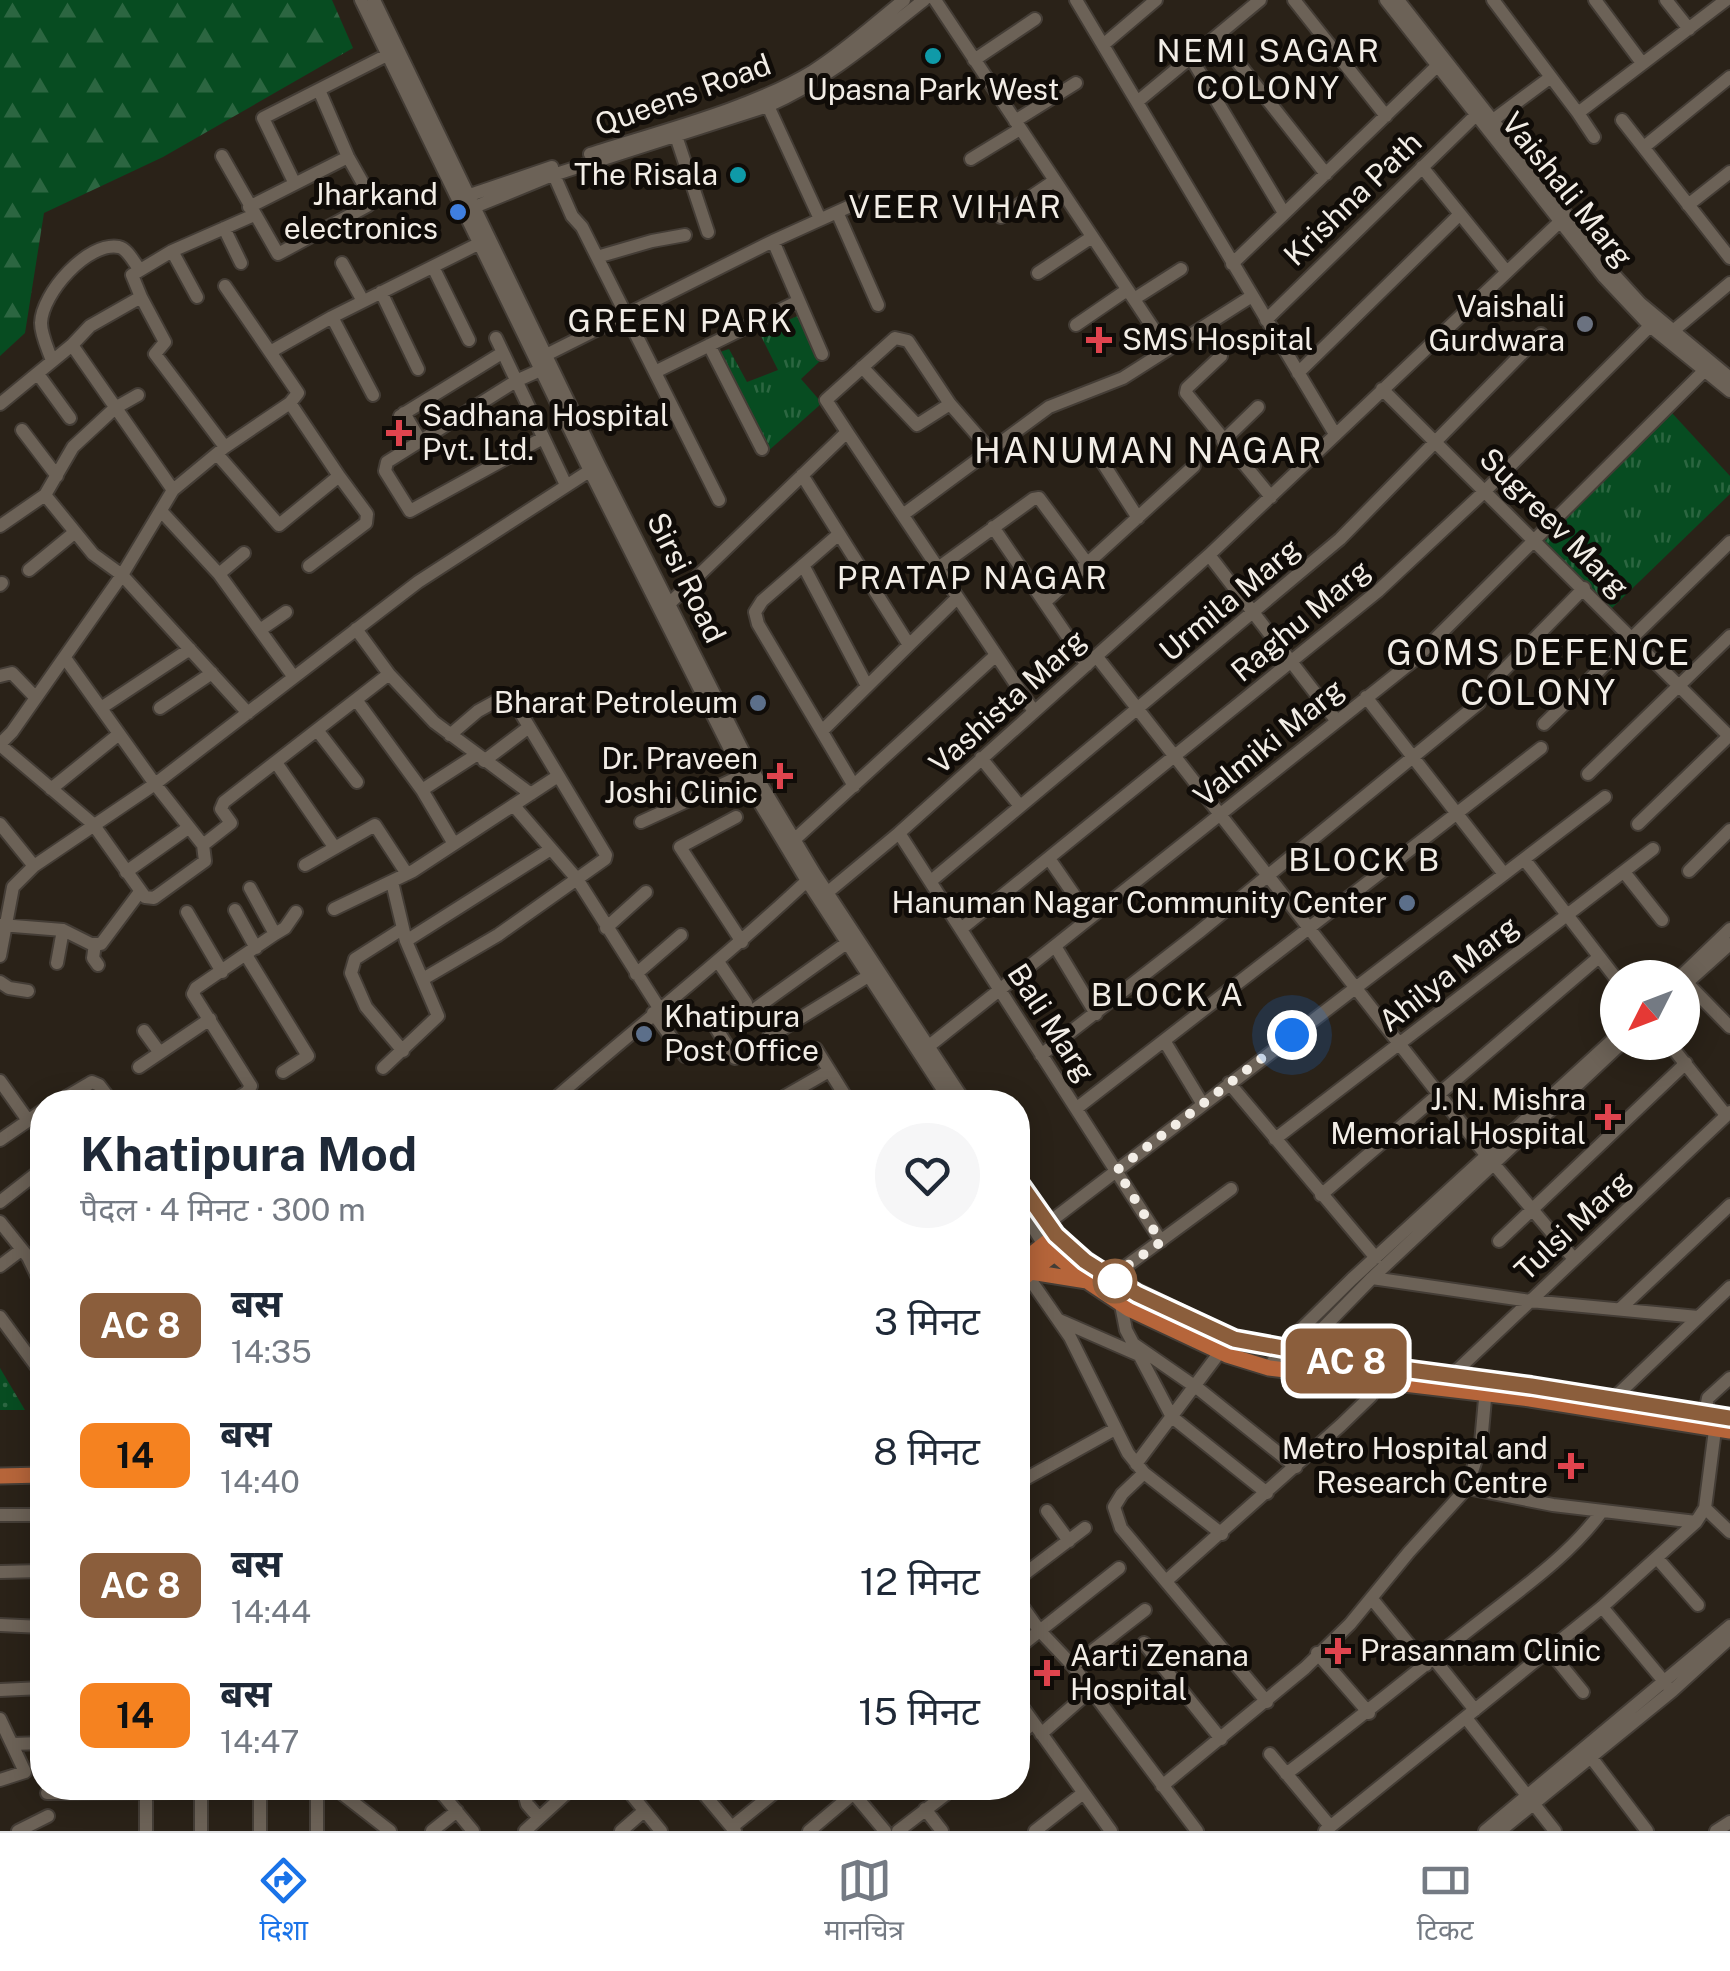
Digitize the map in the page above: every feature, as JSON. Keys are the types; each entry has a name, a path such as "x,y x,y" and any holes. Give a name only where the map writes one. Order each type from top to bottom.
{"main road":[{"path":"1030,1263 1053,1241"},
{"path":"1053,1241 1110,1278 1234,1339 1451,1376 1486,1387 1720,1421"},
{"path":"1053,1241 1086,1281 1122,1305 1220,1352 1276,1369 1613,1398 1720,1421"},
{"path":"1030,1271 1086,1281"},
{"path":"0,1476 30,1475"}],"street":[{"name":"Sirsi Road","path":"361,0 468,203 594,468 748,773 848,942 942,1090"},
{"name":"Sirsi Road","path":"374,0 392,53"},
{"name":"Queens Road","path":"468,203 798,80 904,0"},
{"name":"Queens Road","path":"468,203 507,194 768,106 818,82 924,0"},
{"path":"935,0 1167,348"},
{"path":"1076,0 1334,434"},
{"path":"1103,46 1156,0"},
{"path":"1137,102 1260,0"},
{"path":"1294,0 1386,116"},
{"name":"Vaishali Marg","path":"1386,0 1563,218 1668,334 1730,390"},
{"name":"Vaishali Marg","path":"1398,0 1484,121"},
{"path":"1492,0 1594,137"},
{"path":"1595,0 1642,63"},
{"path":"1666,0 1689,29"},
{"path":"1578,112 1726,0"},
{"path":"974,60 1036,19"},
{"path":"1217,36 1326,174"},
{"path":"294,182 264,118 392,53"},
{"path":"1191,58 1284,213"},
{"path":"1232,264 1437,66"},
{"path":"1644,148 1730,76"},
{"name":"Krishna Path","path":"1266,320 1422,167 1551,77"},
{"path":"971,159 1076,83"},
{"path":"222,156 278,254 362,210 373,200 348,157 319,90"},
{"path":"768,106 820,218"},
{"path":"1622,120 1730,258"},
{"path":"676,136 708,232"},
{"path":"339,476 279,525 155,354 165,342 132,276 172,251 224,228 294,182 348,157"},
{"path":"1422,167 1506,271"},
{"path":"1688,206 1730,172"},
{"path":"554,175 719,500"},
{"path":"1001,217 1054,181"},
{"path":"543,438 410,510 385,468 387,462 626,314 868,198"},
{"path":"837,212 878,305"},
{"path":"1298,373 1459,215"},
{"name":"Vaishali Marg","path":"1563,218 1604,277 1650,326 1668,334"},
{"name":"Vashista Marg","path":"828,892 899,833 1271,498 1563,218"},
{"path":"224,228 242,263"},
{"path":"597,258 684,235"},
{"path":"1038,272 1092,237"},
{"path":"270,352 486,240"},
{"path":"773,241 822,354"},
{"path":"52,361 41,322 44,306 82,257 118,247 125,249 140,270"},
{"path":"172,251 197,297"},
{"path":"342,263 363,301"},
{"path":"433,266 469,340"},
{"path":"1076,325 1181,269"},
{"path":"1668,334 1730,283"},
{"path":"65,658 203,844 205,861 154,898 139,893 93,824 0,744 122,576 173,490 298,393 225,286"},
{"path":"381,292 418,369"},
{"path":"904,514 1049,407 1105,388 1252,296"},
{"path":"0,404 90,326 141,297"},
{"path":"655,372 799,302"},
{"path":"332,317 372,395"},
{"name":"Raghu Marg","path":"961,929 1378,590 1486,490 1650,326"},
{"name":"Urmila Marg","path":"931,881 1340,540 1541,334"},
{"path":"496,338 566,485"},
{"path":"990,450 950,404 908,341 895,338 826,400 1033,710"},
{"path":"72,345 173,490"},
{"path":"708,345 762,448"},
{"path":"420,442 402,414 502,352"},
{"path":"1221,356 1186,393 1271,498"},
{"path":"862,367 917,425 950,404"},
{"name":"Vaishali Marg","path":"1709,367 1730,378"},
{"name":"Valmiki Marg","path":"929,1046 1445,632 1709,367"},
{"path":"38,374 70,418"},
{"name":"Sugreev Marg","path":"1382,389 1730,736"},
{"path":"0,526 46,496 73,447 115,408 138,395"},
{"path":"290,403 367,514 366,523 310,566"},
{"path":"1224,440 1258,407"},
{"path":"22,430 57,476"},
{"path":"668,605 848,432"},
{"path":"1101,460 1138,518"},
{"path":"1045,602 1194,466"},
{"name":"Sirsi Road","path":"594,468 668,605 748,773 794,840 811,877 828,892 957,1090"},
{"path":"0,956 13,887 34,866 155,784 418,582 594,468"},
{"path":"802,475 909,645"},
{"path":"46,496 92,554 122,576 248,713"},
{"path":"938,568 1033,499 1040,498 1087,563"},
{"path":"161,511 219,574 293,676"},
{"path":"993,527 1045,602 1092,661 1139,710 1490,1160 1574,1259"},
{"path":"29,570 74,533"},
{"path":"838,534 762,601 756,612 758,624 854,786"},
{"path":"1544,724 1730,542"},
{"path":"219,574 244,553"},
{"path":"1208,555 1336,720"},
{"path":"803,565 867,686"},
{"path":"1495,679 1584,588"},
{"path":"822,731 957,598"},
{"path":"260,630 286,612"},
{"path":"356,629 389,674 450,735 531,794"},
{"path":"1588,774 1730,636"},
{"path":"100,708 190,649"},
{"path":"794,840 994,656"},
{"path":"0,676 12,673 36,698"},
{"path":"160,708 212,673"},
{"path":"203,844 231,823 222,810 224,802 389,674"},
{"path":"423,980 498,935 577,879 605,859 606,850 507,695 450,735"},
{"path":"1366,697 1504,874"},
{"path":"357,700 422,790 454,844"},
{"path":"1041,1055 1479,703"},
{"path":"422,790 529,727"},
{"path":"317,730 357,782"},
{"path":"50,788 119,734"},
{"path":"1638,824 1730,736"},
{"path":"1077,1108 1541,748"},
{"path":"981,758 1020,806"},
{"path":"277,764 335,848"},
{"path":"640,822 748,773"},
{"path":"334,909 407,874 558,776"},
{"path":"1053,1241 1117,1170 1605,797"},
{"path":"514,806 577,879 685,1056"},
{"path":"736,816 680,847 742,942"},
{"path":"0,824 34,866"},
{"path":"306,865 375,825 407,874"},
{"path":"126,872 188,828"},
{"path":"1689,871 1730,830"},
{"name":"Bali Marg","path":"899,833 1041,1055 1049,1077 1077,1108 1161,1242"},
{"path":"403,1051 366,1006 351,974 355,960 551,848"},
{"name":"Ahilya Marg","path":"1275,1140 1653,849"},
{"path":"1524,859 1602,960"},
{"path":"1050,860 1090,918"},
{"path":"1624,872 1662,920"},
{"path":"564,1090 719,963 811,877"},
{"path":"383,1068 438,1016 404,935 392,882"},
{"path":"250,888 275,934"},
{"path":"606,928 646,892"},
{"path":"3,925 63,930 101,944 139,893"},
{"path":"235,910 251,951 308,1056 283,1072"},
{"path":"187,912 222,972"},
{"path":"252,1090 193,994 196,988 275,934 296,912"},
{"path":"1700,963 1730,929"},
{"path":"57,963 63,930"},
{"path":"636,974 681,934"},
{"path":"755,1009 848,942"},
{"path":"96,944 93,958 98,965"},
{"path":"1700,969 1730,944"},
{"path":"1055,946 1096,1014"},
{"path":"1321,1195 1600,957"},
{"path":"719,963 746,1002 716,1028 736,1058"},
{"path":"768,1038 870,976"},
{"path":"0,982 28,991"},
{"path":"1700,998 1729,1024"},
{"path":"139,1067 210,1020"},
{"path":"144,1030 160,1053"},
{"path":"1165,1042 1202,1103"},
{"path":"816,1050 841,1090"},
{"path":"1289,1351 1372,1278 1600,1053"},
{"path":"1276,1369 1376,1258 1603,1060"},
{"path":"1683,1060 1725,1117 1730,1137"},
{"path":"1498,1241 1686,1063"},
{"path":"796,1090 829,1071"},
{"path":"0,1081 27,1119"},
{"path":"78,1090 92,1082 103,1090"},
{"path":"1229,1083 1376,1258"},
{"path":"0,1140 30,1117"},
{"name":"Tulsi Marg","path":"1451,1376 1725,1117"},
{"path":"0,1202 30,1178"},
{"path":"1110,1278 1231,1189"},
{"path":"1030,1202 1053,1241"},
{"path":"1621,1308 1730,1205"},
{"path":"1030,1217 1053,1241"},
{"path":"0,1222 30,1264"},
{"path":"0,1266 22,1250"},
{"path":"1372,1278 1530,1301 1698,1317"},
{"path":"1030,1281 1070,1338 1115,1429 1140,1469 1222,1534"},
{"path":"1613,1398 1730,1286"},
{"path":"1122,1305 1126,1330 1172,1417 1267,1494"},
{"path":"0,1317 30,1358"},
{"path":"1057,1319 1136,1349 1195,1386 1296,1467"},
{"path":"1220,1352 1172,1417 1114,1513 1138,1550 1266,1702"},
{"path":"1270,1754 1328,1828 1471,1714 1696,1522 1705,1508 1720,1421 1708,1398 1730,1378"},
{"path":"1166,1582 1371,1396 1378,1380"},
{"path":"1162,1786 1266,1702 1350,1624 1467,1488 1482,1442 1486,1387"},
{"path":"1030,1476 1115,1429"},
{"path":"1467,1488 1602,1512 1696,1522"},
{"path":"1705,1508 1730,1532"},
{"path":"1047,1511 1069,1540"},
{"path":"1286,1774 1368,1713 1574,1544 1602,1512"},
{"path":"0,1515 30,1515"},
{"path":"1030,1570 1086,1528"},
{"path":"1657,1558 1698,1605"},
{"path":"1030,1638 1118,1568"},
{"path":"0,1572 30,1571"},
{"path":"1372,1599 1430,1662 1555,1831"},
{"path":"1602,1606 1668,1686"},
{"path":"1073,1666 1145,1610"},
{"path":"1030,1617 1073,1666 1196,1831"},
{"path":"0,1625 30,1626"},
{"path":"1485,1831 1590,1756 1730,1626"},
{"path":"1500,1831 1531,1800 1668,1686 1730,1640"},
{"path":"1144,1644 1221,1739"},
{"path":"1548,1650 1583,1692"},
{"path":"1317,1653 1368,1713"},
{"path":"0,1690 30,1689"},
{"path":"1030,1731 1090,1690"},
{"path":"1030,1718 1111,1831"},
{"path":"0,1721 25,1772 0,1780"},
{"path":"13,1744 30,1743"},
{"path":"1590,1756 1647,1831"},
{"path":"1035,1831 1082,1794"},
{"path":"146,1800 146,1831"},
{"path":"200,1800 201,1831"},
{"path":"260,1800 260,1831"},
{"path":"317,1800 317,1831"},
{"path":"351,1800 390,1831"},
{"path":"447,1800 473,1831"},
{"path":"526,1800 538,1818"},
{"path":"525,1831 558,1800"},
{"path":"636,1800 661,1831"},
{"path":"710,1800 734,1829 765,1800"},
{"path":"809,1831 842,1800"},
{"path":"860,1800 885,1831"},
{"path":"898,1831 937,1800"},
{"path":"925,1809 942,1831"},
{"path":"621,1831 644,1810"},
{"path":"432,1831 457,1812"},
{"path":"18,1831 48,1816"},
{"path":"1716,1831 1730,1822"}],"green space":[{"path":"0,0 332,0 353,48 163,157 44,213 25,333 0,356"},
{"path":"800,315 820,361 801,379 822,403 766,453 717,353 729,349 747,382 778,370 759,332"},
{"path":"1672,413 1730,476 1730,494 1610,610 1543,540"},
{"path":"0,1368 25,1410 0,1410"}],"bus line":[{"path":"1030,1198 1065,1246 1085,1261 1137,1294 1234,1339 1380,1366 1730,1418"}],"place":[{"name":"Upasna Park West","path":"933,56"},
{"name":"The Risala","path":"738,175"},
{"name":"Jharkand electronics","path":"458,212"},
{"name":"Vaishali Gurdwara","path":"1585,324"},
{"name":"SMS Hospital","path":"1099,340"},
{"name":"Sadhana Hospital Pvt. Ltd.","path":"399,433"},
{"name":"Bharat Petroleum","path":"758,703"},
{"name":"Dr. Praveen Joshi Clinic","path":"780,776"},
{"name":"Hanuman Nagar Community Center","path":"1407,903"},
{"name":"Khatipura Post Office","path":"644,1034"},
{"name":"J. N. Mishra Memorial Hospital","path":"1608,1117"},
{"name":"Metro Hospital and Research Centre","path":"1571,1466"},
{"name":"Prasannam Clinic","path":"1338,1651"},
{"name":"Aarti Zenana Hospital","path":"1047,1673"}],"district":[{"name":"NEMI SAGAR COLONY","path":"1269,70"},
{"name":"VEER VIHAR","path":"956,207"},
{"name":"GREEN PARK","path":"681,321"},
{"name":"HANUMAN NAGAR","path":"1149,451"},
{"name":"PRATAP NAGAR","path":"973,578"},
{"name":"GOMS DEFENCE COLONY","path":"1539,673"},
{"name":"BLOCK B","path":"1365,860"},
{"name":"BLOCK A","path":"1168,995"}],"route":[{"path":"1115,1281 1118,1283 1110,1278 1161,1242 1117,1170 1292,1035"}]}
